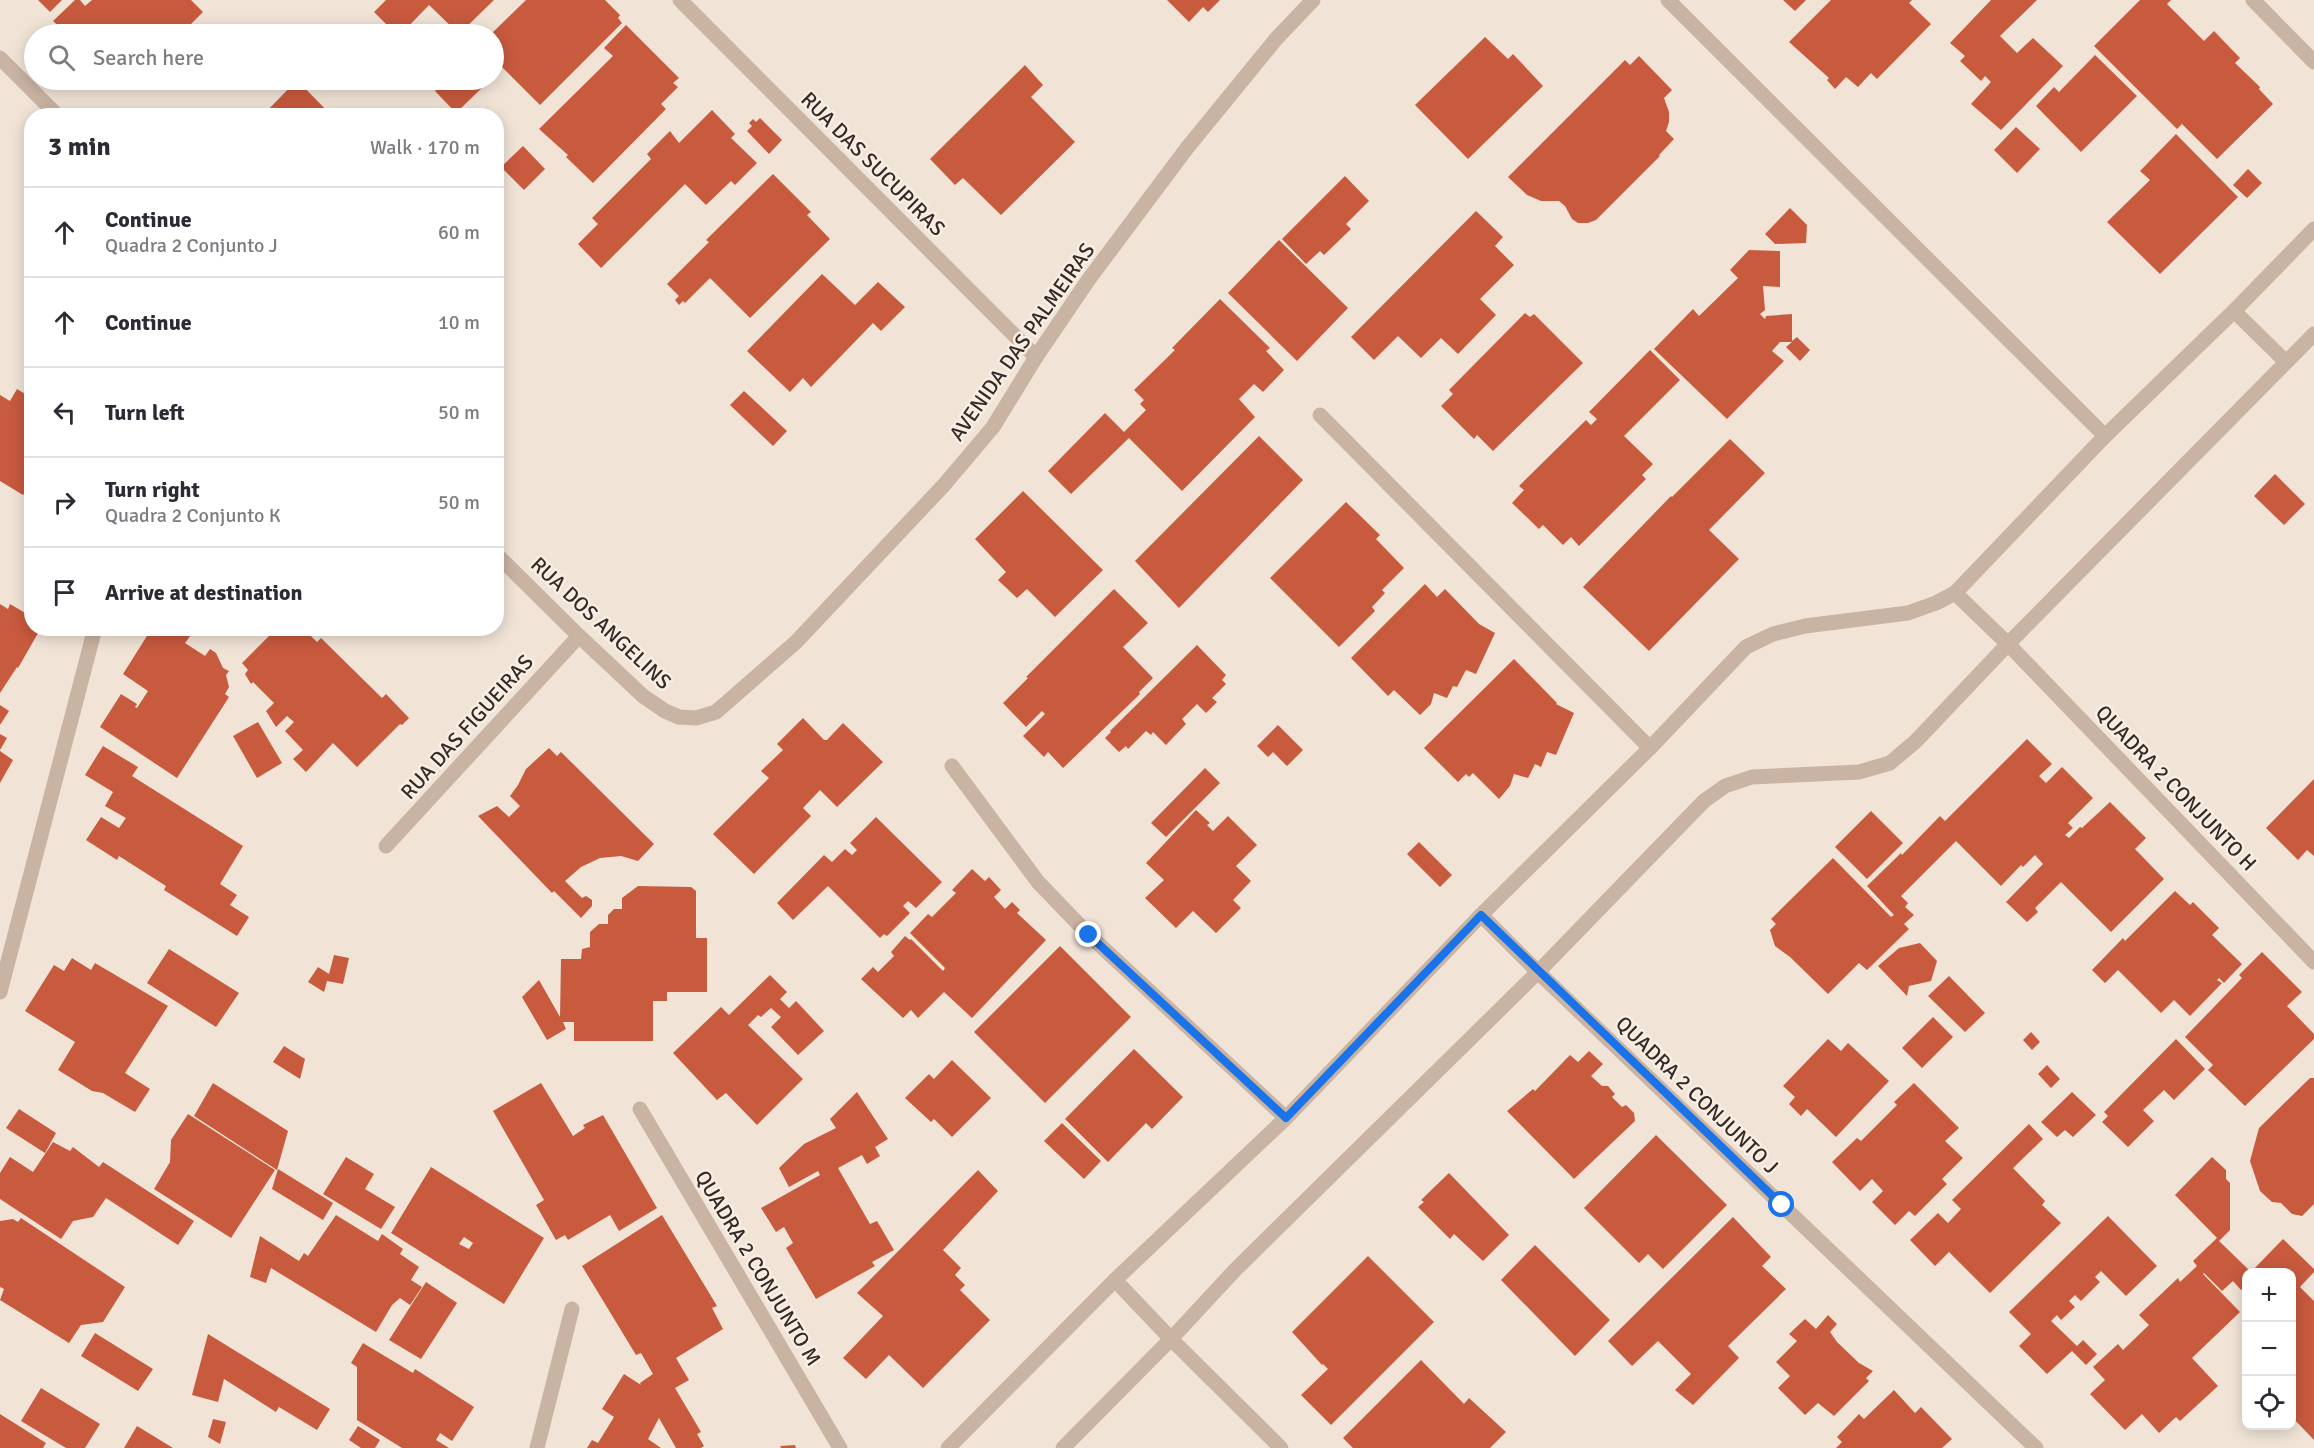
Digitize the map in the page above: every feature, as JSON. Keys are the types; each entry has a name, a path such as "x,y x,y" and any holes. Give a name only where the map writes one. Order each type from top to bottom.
{"street":[{"name":"RUA DAS SUCUPIRAS","path":"680,0 1036,357"},
{"name":"AVENIDA DAS PALMEIRAS","path":"716,712 796,642 944,485 993,427 1036,357 1089,279 1187,148 1276,39 1313,0"},
{"path":"1668,0 2105,436"},
{"path":"2253,0 2314,62"},
{"path":"0,57 24,81"},
{"path":"32,90 50,108"},
{"path":"948,1448 1115,1280 1286,1118 1481,915 1650,748 1746,647 1773,634 1805,626 1908,613 1955,593 2105,436 2234,311 2314,229"},
{"path":"2234,311 2286,362"},
{"path":"1063,1448 1171,1339 1236,1269 1538,972 1704,801 1725,786 1752,777 1859,772 1890,763 1916,741 2008,644 2314,334"},
{"path":"1320,415 1650,748"},
{"name":"RUA DOS ANGELINS","path":"504,562 643,696 679,717 696,718 716,712"},
{"name":"QUADRA 2 CONJUNTO H","path":"1955,593 2008,644 2314,962"},
{"path":"0,992 93,636"},
{"name":"RUA DAS FIGUEIRAS","path":"386,846 579,636"},
{"path":"952,766 1038,882 1089,935 1286,1118"},
{"name":"QUADRA 2 CONJUNTO J","path":"1481,915 2036,1448"},
{"name":"QUADRA 2 CONJUNTO M","path":"640,1109 840,1448"},
{"path":"1115,1280 1281,1448"},
{"path":"537,1448 572,1310"}],"building":[{"path":"38,0 62,0 50,12"},
{"path":"75,0 80,0 85,6 92,0 191,0 203,12 191,24 56,24 53,21"},
{"path":"386,0 494,0 469,24 449,24 429,5 411,24 386,24 374,12"},
{"path":"526,0 605,0 620,15 618,18 622,23 540,105 504,69 504,24 501,24"},
{"path":"1167,0 1220,0 1208,12 1203,7 1189,22"},
{"path":"1783,0 1806,0 1795,11"},
{"path":"1831,0 1912,0 1909,3 1931,24 1877,79 1871,73 1858,87 1846,77 1835,89 1827,80 1829,78 1789,42"},
{"path":"1991,0 2037,0 2000,36 2017,53 2033,38 2063,66 2001,130 1971,104 1991,82 1985,76 1981,81 1960,61 1965,56 1950,43"},
{"path":"2140,0 2171,0 2167,4 2204,41 2214,31 2240,58 2235,63 2260,87 2259,89 2273,104 2217,159 2182,124 2177,129 2094,46"},
{"path":"626,25 679,78 673,83 678,87 661,104 666,109 593,183 566,157 568,155 539,129 613,56 604,48"},
{"path":"1485,37 1508,59 1513,54 1543,86 1468,159 1415,105"},
{"path":"2095,55 2137,96 2081,152 2036,106 2054,87 2059,92"},
{"path":"1639,56 1672,90 1664,98 1669,112 1666,131 1674,139 1596,220 1578,223 1572,219 1565,206 1559,201 1541,201 1527,195 1508,177 1625,60 1630,65"},
{"path":"1025,65 1043,85 1031,97 1075,142 1001,215 963,178 955,185 930,159"},
{"path":"287,90 307,90 324,108 270,108"},
{"path":"480,90 461,108 451,108 435,91"},
{"path":"712,110 735,134 731,138 757,163 735,185 731,181 706,205 685,184 601,268 578,244 598,224 592,218 651,159 647,154 670,131 679,143"},
{"path":"760,118 782,140 769,154 747,131 752,126 749,123 753,119 756,122"},
{"path":"2016,127 2040,149 2017,173 1994,150"},
{"path":"2176,134 2238,197 2160,274 2107,222 2150,180 2140,171"},
{"path":"523,146 545,169 524,190 504,170 504,164"},
{"path":"2248,169 2262,183 2247,198 2233,185"},
{"path":"773,174 811,212 807,215 830,239 750,318 710,278 685,303 683,301 679,305 675,300 679,296 667,284 709,242 706,240"},
{"path":"1345,176 1369,201 1346,224 1351,229 1324,255 1320,251 1306,264 1282,239"},
{"path":"1790,208 1807,225 1806,243 1775,244 1765,234"},
{"path":"1476,211 1503,237 1495,246 1514,265 1480,299 1496,315 1458,354 1441,338 1421,358 1398,336 1374,360 1351,337"},
{"path":"1279,240 1348,308 1297,361 1228,293"},
{"path":"1749,250 1780,251 1780,287 1763,286 1765,310 1760,314 1765,319 1766,316 1792,314 1792,341 1797,337 1810,350 1800,361 1786,347 1792,342 1780,342 1772,351 1784,361 1727,419 1654,349 1693,309 1699,316 1738,278 1730,270"},
{"path":"822,274 855,305 878,282 905,307 881,331 873,323 811,387 803,378 790,392 747,351"},
{"path":"1220,299 1270,348 1266,351 1284,370 1263,392 1254,384 1239,399 1255,417 1182,491 1129,438 1071,494 1048,471 1105,413 1124,432 1146,410 1140,404 1144,400 1134,390 1175,350 1172,348"},
{"path":"1525,313 1530,317 1534,314 1583,363 1493,451 1477,435 1474,439 1441,406 1453,394 1449,390"},
{"path":"1650,350 1680,380 1624,436 1653,464 1642,475 1646,479 1579,546 1571,537 1563,545 1543,525 1539,529 1512,503 1524,490 1519,486 1586,420 1591,425 1597,419 1589,412"},
{"path":"17,389 24,393 23,495 0,481 0,395 10,401"},
{"path":"744,391 787,431 773,446 730,405"},
{"path":"1259,436 1303,480 1179,608 1135,561"},
{"path":"1730,439 1765,473 1709,530 1739,559 1649,651 1583,587"},
{"path":"2275,474 2305,504 2284,525 2254,496"},
{"path":"1023,491 1103,570 1055,617 1027,589 1017,598 1000,582 998,580 1006,572 975,539"},
{"path":"1346,502 1380,535 1376,539 1404,568 1382,590 1385,593 1372,607 1375,611 1339,647 1270,578"},
{"path":"1425,584 1437,597 1445,589 1479,624 1495,633 1476,674 1466,670 1457,687 1453,686 1447,698 1434,693 1431,704 1420,715 1394,690 1388,696 1351,658"},
{"path":"1114,589 1148,623 1123,647 1153,678 1139,692 1140,694 1063,768 1048,752 1044,757 1023,736 1045,714 1042,711 1026,727 1003,703"},
{"path":"0,604 8,609 10,604 24,612 24,636 36,636 0,693"},
{"path":"147,636 190,636 185,643 205,656 210,649 216,653 223,668 229,671 226,675 229,687 225,694 229,697 177,778 100,727 121,694 137,704 135,707 137,708 148,691 123,674"},
{"path":"269,636 311,636 317,642 321,638 382,698 386,694 409,718 402,725 400,724 357,767 333,743 306,772 293,759 303,750 285,731 294,722 287,716 276,727 266,711 274,703 253,682 251,684 245,674 248,670 242,663"},
{"path":"1197,645 1226,675 1222,680 1226,684 1212,698 1217,702 1206,713 1197,704 1182,719 1186,724 1166,745 1153,732 1151,735 1146,731 1128,749 1126,746 1119,752 1105,738 1110,731"},
{"path":"1514,659 1556,704 1574,713 1556,755 1547,752 1541,767 1535,764 1528,778 1514,774 1510,786 1499,799 1473,773 1469,777 1466,774 1458,782 1424,748"},
{"path":"0,705 9,711 0,725"},
{"path":"803,718 824,740 827,740 843,723 883,762 837,807 820,790 803,808 811,816 754,874 713,834 769,778 761,771 783,750 777,744"},
{"path":"258,722 282,763 257,778 233,736"},
{"path":"1278,725 1303,750 1287,766 1273,752 1268,757 1257,746"},
{"path":"0,734 7,738 0,750"},
{"path":"2027,739 2052,764 2039,776 2046,783 2062,767 2093,798 2068,823 2073,828 2065,835 2069,838 2110,802 2146,838 2135,849 2164,879 2111,932 2061,882 2035,908 2038,912 2027,922 2006,902 2043,864 2035,855 2023,867 2021,865 2001,886 1956,841 1901,896 1908,903 1905,907 1914,915 1904,924 1909,929 1867,970 1859,963 1828,994 1790,957 1775,946 1770,930 1776,924 1771,919 1833,858 1891,917 1894,915 1867,886 1901,853 1902,855 1940,816 1945,821"},
{"path":"103,746 138,767 132,776 243,846 220,884 237,895 230,905 249,917 237,936 164,890 166,886 119,856 117,860 86,840 101,817 119,828 126,818 105,806 113,792 85,775"},
{"path":"549,748 557,756 561,752 654,844 638,861 621,856 600,858 581,867 565,881 582,898 586,896 592,900 592,906 581,918 554,891 552,893 478,816 497,806 509,817 520,806 510,796 526,769"},
{"path":"0,751 13,760 0,783"},
{"path":"1205,768 1220,783 1166,837 1151,823"},
{"path":"2314,779 2314,856 2307,850 2298,860 2266,828"},
{"path":"1196,810 1210,823 1207,825 1213,831 1228,816 1257,845 1236,866 1251,881 1233,900 1241,908 1216,933 1193,911 1176,928 1145,898 1164,880 1146,863"},
{"path":"1871,811 1903,843 1867,879 1835,847"},
{"path":"876,817 942,882 916,908 908,901 903,906 910,913 887,936 884,934 880,938 828,886 793,920 777,903 824,855 832,862 845,849 852,855 857,850 850,843"},
{"path":"1419,842 1452,875 1440,887 1407,854"},
{"path":"972,869 985,881 989,877 1001,890 994,897 1005,909 1012,902 1020,910 1017,913 1046,940 972,1018 944,992 918,1018 911,1010 903,1018 861,979 873,967 878,972 894,956 891,952 905,936 911,939 943,971 945,968 910,933 928,914 932,917 956,893 952,890"},
{"path":"638,886 691,887 696,891 696,938 707,938 707,992 667,992 667,1001 653,1001 653,1041 574,1041 574,1022 563,1022 566,1029 547,1040 522,997 539,980 560,1017 561,959 581,959 582,949 590,947 590,932 599,924 608,924 608,915 614,909 622,909 622,898"},
{"path":"2175,891 2190,905 2193,902 2219,928 2212,935 2242,964 2224,983 2219,978 2217,980 2222,983 2190,1016 2174,1000 2161,1013 2118,970 2105,983 2092,970 2123,938 2125,941"},
{"path":"1920,943 1937,961 1931,981 1909,986 1907,996 1878,966 1899,948"},
{"path":"1060,946 1131,1017 1045,1103 974,1032"},
{"path":"169,949 239,993 216,1027 147,983"},
{"path":"2262,952 2302,992 2287,1006 2314,1034 2314,1039 2245,1106 2208,1070 2213,1065 2185,1037 2242,978 2239,975"},
{"path":"334,955 349,958 343,984 327,981 324,992 308,982 318,967 329,974"},
{"path":"72,958 91,970 95,963 168,1006 125,1073 150,1089 135,1112 103,1093 92,1091 58,1070 75,1042 25,1011 54,965 64,971"},
{"path":"770,975 787,992 780,999 789,1008 796,1001 824,1031 798,1055 771,1027 781,1017 771,1008 761,1017 758,1015 748,1025 803,1079 757,1125 726,1093 717,1100 673,1053 721,1007 729,1015"},
{"path":"1949,976 1985,1013 1965,1032 1928,996"},
{"path":"1933,1017 1953,1037 1922,1068 1902,1048"},
{"path":"2031,1032 2040,1042 2032,1050 2023,1040"},
{"path":"1828,1039 1841,1051 1848,1043 1889,1081 1836,1137 1807,1109 1801,1116 1789,1104 1795,1097 1783,1086"},
{"path":"2176,1039 2205,1069 2174,1100 2164,1090 2143,1110 2154,1121 2128,1147 2102,1122 2108,1116 2104,1112"},
{"path":"284,1046 305,1059 300,1079 273,1062"},
{"path":"1134,1049 1183,1097 1152,1129 1146,1123 1108,1162 1065,1119"},
{"path":"1589,1051 1603,1064 1591,1076 1602,1086 1608,1086 1615,1094 1612,1097 1622,1107 1626,1105 1634,1113 1635,1121 1574,1179 1507,1111 1533,1089 1535,1091 1570,1055 1578,1062"},
{"path":"952,1060 991,1098 952,1137 934,1119 931,1122 905,1098 929,1074 934,1079"},
{"path":"2047,1065 2060,1079 2051,1088 2038,1074"},
{"path":"2310,1078 2314,1078 2314,1204 2302,1216 2292,1214 2281,1203 2272,1202 2260,1191 2250,1161 2259,1128"},
{"path":"213,1083 288,1131 277,1170 194,1116"},
{"path":"541,1083 573,1136 585,1128 583,1125 603,1115 657,1208 619,1231 610,1215 568,1240 565,1235 556,1240 536,1205 544,1200 493,1111"},
{"path":"1914,1083 1959,1128 1945,1141 1963,1158 1942,1179 1947,1184 1915,1216 1909,1211 1895,1225 1872,1202 1883,1191 1872,1179 1860,1191 1832,1162 1857,1138 1861,1141 1897,1105 1894,1102"},
{"path":"857,1092 888,1139 875,1147 880,1156 867,1164 862,1155 838,1168 870,1224 877,1221 894,1250 872,1262 875,1266 816,1299 786,1248 793,1243 784,1227 776,1232 761,1208 820,1175 818,1171 789,1187 779,1168 804,1144 836,1128 830,1119"},
{"path":"2072,1092 2096,1115 2073,1137 2065,1130 2057,1137 2041,1122"},
{"path":"19,1109 56,1133 45,1153 6,1128"},
{"path":"188,1114 275,1170 231,1238 154,1189 170,1162 171,1140"},
{"path":"1062,1123 1101,1161 1084,1179 1044,1141"},
{"path":"2029,1124 2043,1139 2013,1168 2045,1201 2042,1205 2061,1223 1990,1293 1949,1252 1935,1266 1910,1240 1938,1213 1948,1223 1961,1209 1952,1200"},
{"path":"1656,1135 1727,1205 1663,1269 1648,1254 1639,1263 1584,1208"},
{"path":"53,1142 70,1151 73,1147 99,1167 103,1162 194,1221 178,1245 106,1198 93,1217 73,1221 61,1239 0,1199 0,1173 10,1157 33,1172"},
{"path":"346,1157 374,1174 365,1189 395,1207 381,1229 323,1194"},
{"path":"2212,1157 2226,1170 2226,1179 2230,1183 2230,1230 2219,1241 2247,1268 2242,1268 2242,1289 2233,1281 2222,1291 2203,1274 2240,1312 2192,1358 2218,1386 2180,1421 2176,1417 2159,1433 2142,1414 2125,1430 2090,1394 2105,1380 2093,1367 2118,1344 2123,1350 2149,1325 2139,1315 2178,1278 2180,1282 2197,1266 2193,1261 2217,1238 2175,1195"},
{"path":"431,1167 544,1238 504,1304 391,1233","holes":["464,1237 473,1243 469,1249 459,1244"]},
{"path":"278,1169 333,1203 323,1220 272,1189"},
{"path":"978,1170 998,1191 943,1250 961,1268 955,1275 965,1285 960,1290 990,1320 923,1388 889,1355 866,1379 843,1358 883,1316 857,1293"},
{"path":"1449,1173 1509,1235 1483,1261 1454,1234 1450,1239 1418,1207 1424,1202 1421,1200"},
{"path":"336,1215 378,1241 382,1234 403,1249 400,1254 419,1267 411,1280 422,1287 410,1305 400,1298 392,1305 376,1332 271,1268 266,1283 250,1277 260,1236 299,1261 304,1253 308,1256"},
{"path":"662,1215 717,1306 712,1308 723,1329 676,1358 689,1380 675,1388 701,1432 697,1434 704,1446 676,1448 659,1418 648,1439 661,1448 587,1448 592,1440 598,1443 614,1417 602,1409 624,1374 641,1385 640,1383 653,1374 641,1353 636,1355 582,1266"},
{"path":"2108,1216 2157,1266 2126,1296 2101,1271 2095,1277 2100,1282 2081,1301 2075,1295 2069,1301 2075,1307 2061,1320 2057,1315 2051,1321 2077,1346 2083,1340 2097,1354 2086,1365 2072,1351 2047,1374 2019,1346 2031,1334 2009,1312"},
{"path":"1733,1217 1771,1257 1762,1266 1786,1289 1728,1346 1739,1358 1693,1405 1675,1390 1691,1374 1658,1341 1632,1366 1608,1341"},
{"path":"21,1218 125,1287 103,1322 81,1325 69,1343 0,1300 4,1289 0,1287 0,1221 13,1219 18,1222"},
{"path":"2283,1239 2314,1269 2314,1272 2300,1287 2314,1301 2314,1440 2296,1421 2296,1268 2255,1268"},
{"path":"1535,1245 1610,1320 1575,1356 1501,1280"},
{"path":"1368,1256 1434,1322 1331,1425 1301,1395 1328,1369 1292,1332"},
{"path":"426,1282 457,1303 421,1359 389,1340"},
{"path":"1828,1315 1837,1324 1830,1332 1837,1342 1859,1363 1873,1371 1866,1378 1869,1381 1834,1416 1818,1403 1805,1415 1778,1388 1790,1376 1776,1362 1797,1341 1789,1334 1805,1319 1816,1329"},
{"path":"95,1333 153,1369 138,1391 81,1356"},
{"path":"208,1334 330,1409 317,1430 279,1407 276,1412 224,1379 218,1402 192,1395"},
{"path":"363,1343 413,1373 415,1369 474,1407 452,1441 440,1433 436,1440 449,1448 402,1448 357,1420 357,1367 351,1363"},
{"path":"1421,1360 1464,1404 1469,1398 1506,1432 1490,1448 1353,1448 1343,1438"},
{"path":"41,1388 100,1424 85,1448 66,1448 21,1421"},
{"path":"1894,1390 1915,1413 1921,1407 1952,1439 1942,1448 1836,1448 1842,1442 1837,1437 1859,1414 1864,1419"},
{"path":"0,1414 46,1443 43,1448 0,1448"},
{"path":"213,1419 226,1422 220,1444 208,1437"},
{"path":"137,1426 173,1448 124,1448"},
{"path":"358,1426 380,1440 375,1448 361,1448 349,1440"},
{"path":"795,1445 796,1448 781,1448 780,1446"}],"route":[{"path":"1089,935 1286,1118 1481,915 1782,1205"}]}
